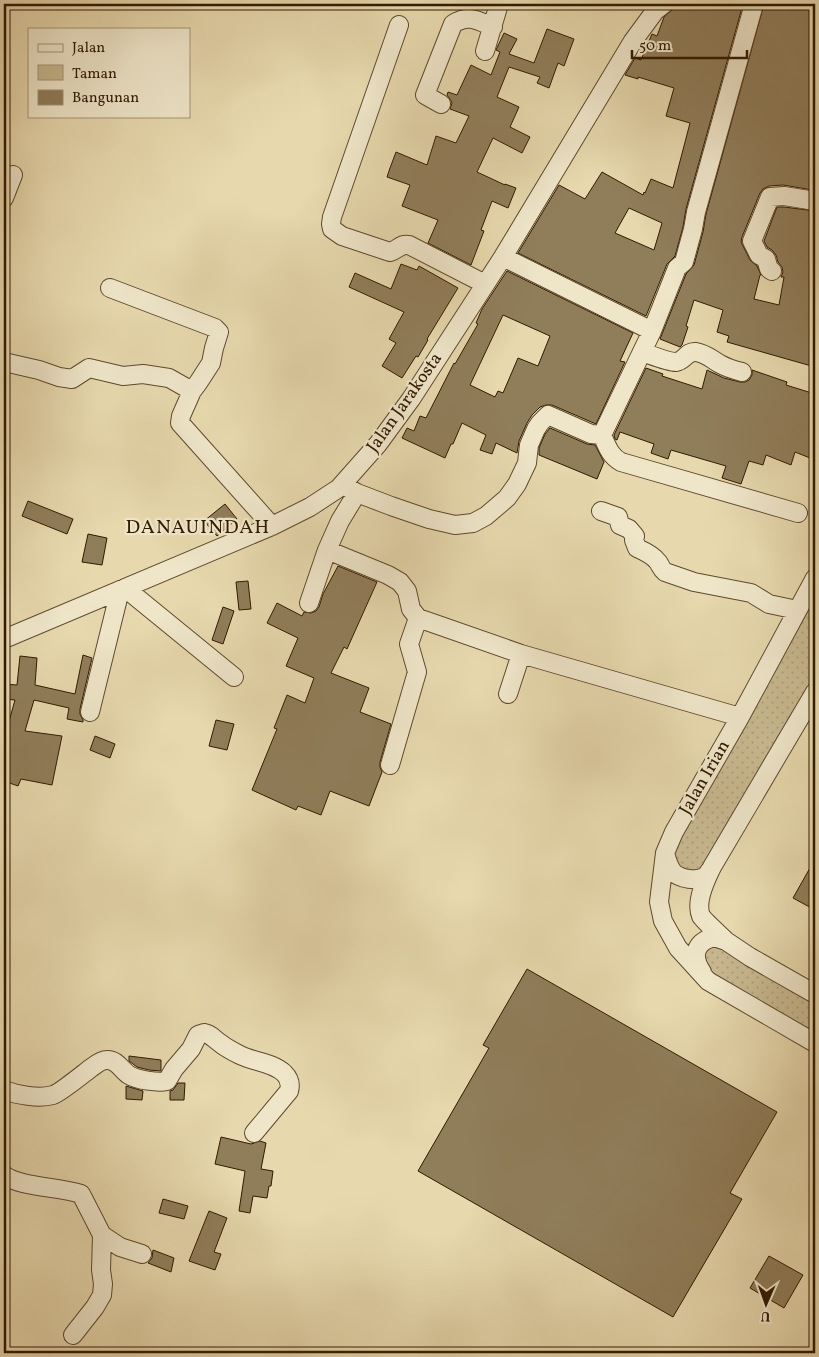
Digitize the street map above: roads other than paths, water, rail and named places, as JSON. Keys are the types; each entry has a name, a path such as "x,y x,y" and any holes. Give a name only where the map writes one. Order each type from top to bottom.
{"street":[{"path":"485,50 499,4"},
{"name":"Jalan Jarakosta","path":"4,639 272,526 350,489 378,444 411,399 503,256 633,41 655,11 664,4"},
{"path":"602,435 652,332 677,268 684,262 696,212 754,4"},
{"path":"441,104 425,95 453,24 460,19 470,18 493,27"},
{"path":"399,25 332,217 332,229 342,236 390,252 395,251 402,245 409,245 485,284"},
{"path":"4,198 13,175"},
{"path":"772,270 769,269 766,259 759,255 752,241 770,197 784,196 815,201"},
{"path":"503,256 652,332"},
{"path":"110,288 215,328 218,331 219,334 211,363 192,391 181,416 180,423 272,526"},
{"path":"642,352 677,362 682,360 687,354 694,352 709,356 721,365 742,372"},
{"path":"4,362 72,379 89,368 123,376 143,374 170,378 192,391"},
{"path":"308,603 327,550 340,521 350,489 429,519 455,525 473,523 486,516 507,498 517,484 527,463 529,445 536,429 540,422 548,415 591,434 602,435"},
{"path":"602,435 614,459 621,462 798,513"},
{"path":"601,511 618,517 620,525 629,529 635,536 634,540 637,548 654,558 659,563 661,570 694,582 751,593 769,604 797,610"},
{"path":"327,550 388,575 400,582 407,591 411,609 418,618 521,654 740,717"},
{"name":"Jalan Irian","path":"708,981 678,948 663,921 659,902 665,853 674,832 740,717 815,578"},
{"path":"90,712 122,589 234,677"},
{"path":"390,765 417,672 409,644 418,618"},
{"path":"508,694 521,654"},
{"path":"665,853 669,866 674,873 687,879 706,876 815,692"},
{"path":"711,869 701,894 701,916 726,941"},
{"path":"815,994 726,941 714,936 702,942 699,946 695,958 708,981 815,1043"},
{"path":"4,1090 17,1095 54,1095 97,1063 106,1059 114,1061 129,1075 144,1080 163,1082 166,1081 191,1049 198,1035 204,1033 212,1036 242,1056 276,1067 286,1074 290,1086 289,1091 254,1133"},
{"path":"4,1175 7,1178 25,1183 81,1194 102,1235 102,1295 73,1335"},
{"path":"102,1235 120,1247 142,1254"}],"district":[{"name":"DANAUINDAH","path":"198,528"}]}
